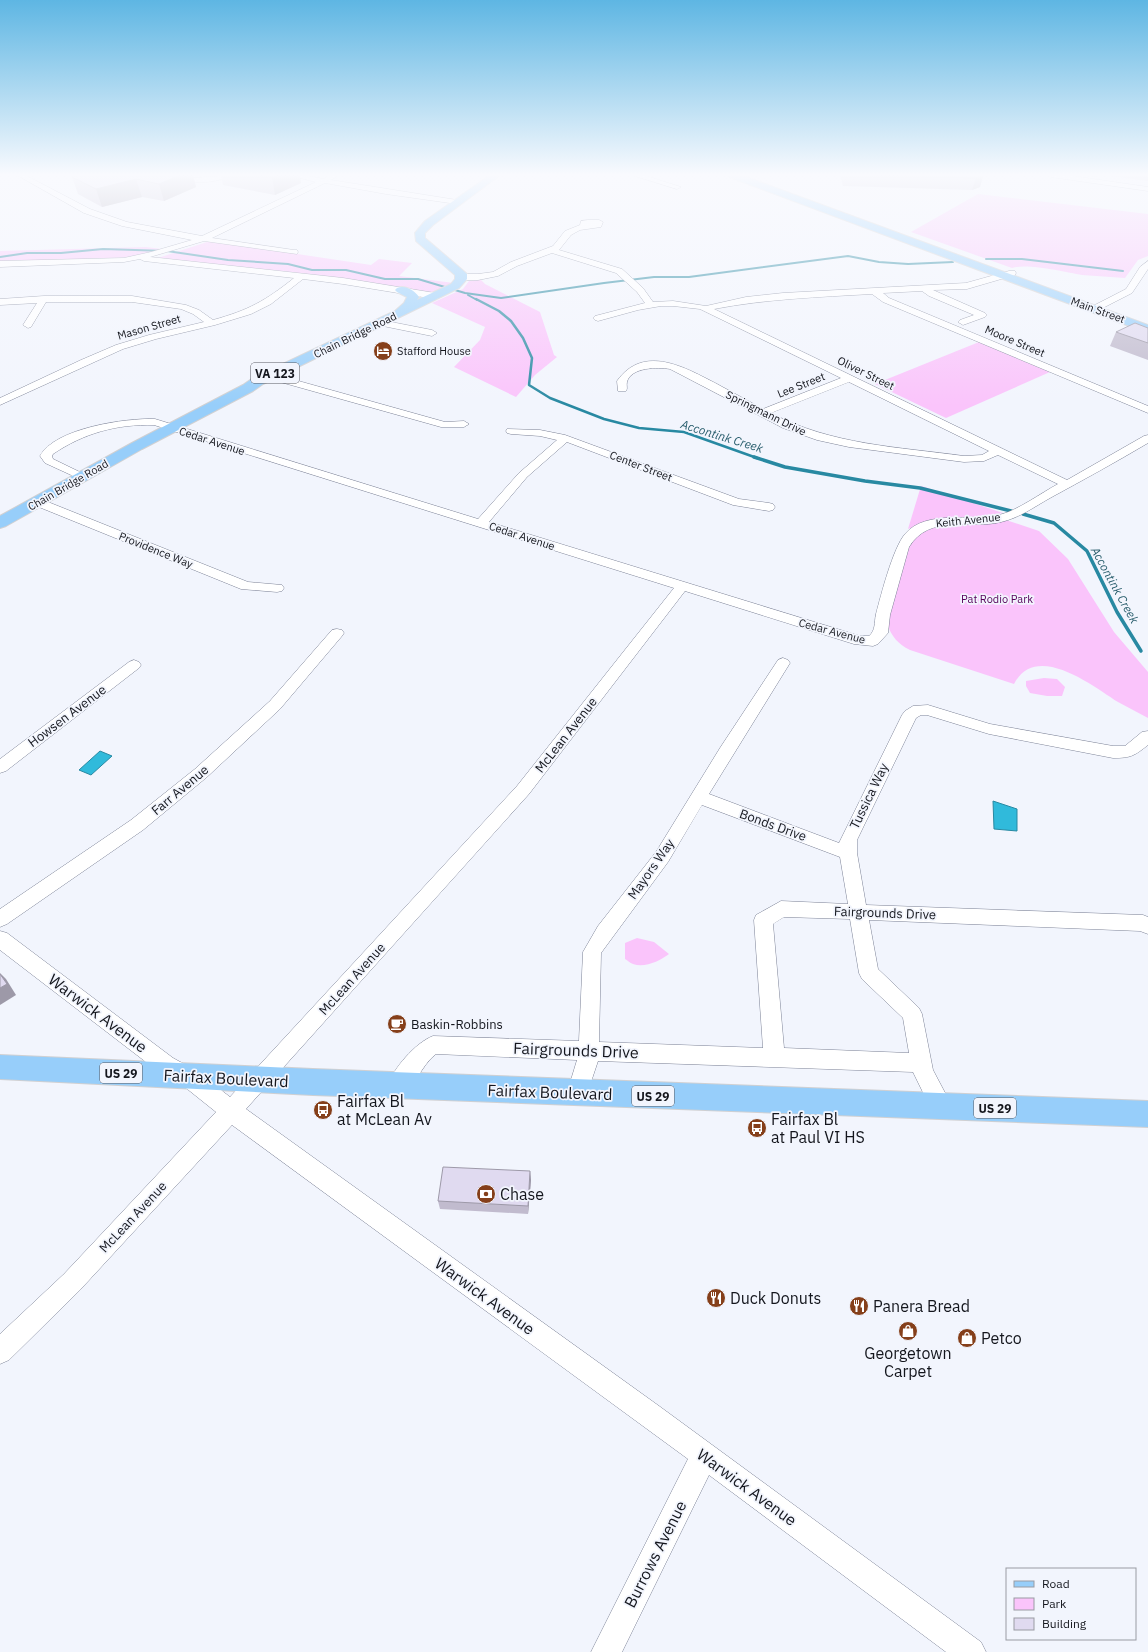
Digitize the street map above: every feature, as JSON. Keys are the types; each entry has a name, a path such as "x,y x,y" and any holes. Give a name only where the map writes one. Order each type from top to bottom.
{"main road":[{"path":"436,252 457,270 458,281"},
{"name":"Main Street","path":"948,252 1098,307 1148,322"},
{"name":"Chain Bridge Road","path":"0,523 270,376 439,295 458,281"},
{"path":"395,316 406,308 413,300 411,294 401,290"},
{"name":"Main Street","path":"1098,307 1148,329"},
{"name":"Fairfax Boulevard","path":"0,1067 397,1086 1148,1114"}],"street":[{"path":"0,264 124,260 160,252"},
{"path":"458,281 495,274 514,264 546,252"},
{"path":"559,252 610,267 628,279 650,304"},
{"path":"138,258 158,262 302,276 439,295"},
{"path":"1098,307 1129,291 1148,264"},
{"path":"707,308 746,300 783,296 967,286 1008,274"},
{"name":"Mason Street","path":"1,400 125,346 164,334 212,323 263,305 276,297 302,276"},
{"path":"924,289 932,294 982,314 963,322"},
{"name":"Moore Street","path":"874,291 886,300 1148,410"},
{"path":"0,302 44,299 109,298 157,302 190,309 212,323"},
{"path":"28,325 44,299"},
{"name":"Oliver Street","path":"598,318 650,304 680,303 707,308 848,379 1067,484"},
{"path":"381,322 396,327 432,334"},
{"name":"Springmann Drive","path":"622,389 622,381 626,376 639,367 650,364 668,365 678,368 798,430 821,438 849,444 971,460 984,458 997,450"},
{"path":"270,376 445,425 464,424"},
{"name":"Lee Street","path":"763,413 848,379"},
{"name":"Cedar Avenue","path":"82,477 49,461 46,456 48,452 83,433 104,427 136,421 155,422 858,641 873,641"},
{"name":"Center Street","path":"511,431 540,433 565,438 737,502 769,507"},
{"path":"481,523 523,475 565,438"},
{"name":"Keith Avenue","path":"873,641 878,638 881,633 883,615 903,547 906,538 913,531 920,527 934,524 999,518 1012,514 1148,438"},
{"name":"Providence Way","path":"38,502 246,586 277,588"},
{"name":"McLean Avenue","path":"0,1351 72,1282 489,829 523,790 682,586"},
{"name":"Farr Avenue","path":"0,919 137,826 201,773 275,704 337,634"},
{"name":"Mayors Way","path":"578,1093 588,1059 592,952 605,932 662,857 783,663"},
{"name":"Howsen Avenue","path":"0,766 134,665"},
{"name":"Tussica Way","path":"941,1106 923,1072 912,1014 869,973 848,853 848,840 884,764 910,715 918,710 928,710 989,729 1113,752 1129,752 1148,736"},
{"name":"Bonds Drive","path":"699,797 848,853"},
{"name":"Fairgrounds Drive","path":"774,1057 763,920 781,909 1143,923 1148,926"},
{"name":"Warwick Avenue","path":"0,939 166,1065 188,1077 231,1111 971,1652"},
{"name":"Fairgrounds Drive","path":"397,1086 423,1052 433,1045 921,1063"},
{"name":"Burrows Avenue","path":"606,1652 704,1456"}],"green space":[{"path":"0,252 151,252 134,257 0,262"},
{"path":"176,252 284,252 371,265 379,259 412,263 399,276 454,283 436,292 429,292 316,275 158,258"},
{"path":"967,252 1148,252 1148,256 1138,260 1125,278 1082,275 1036,267 1012,268"},
{"path":"481,280 485,284 540,312 554,355 557,357 535,375 516,397 454,367 480,340 485,327 432,303 463,289 469,281"},
{"path":"979,342 1050,372 946,418 875,384"},
{"path":"921,486 1003,513 934,520 908,529"},
{"name":"Pat Rodio Park","path":"1006,520 1039,531 1068,559 1114,632 1148,672 1148,718 1118,702 1080,678 1065,671 1050,667 1036,666 1024,672 1014,684 910,650 899,643 893,636 887,624 909,547 915,538 933,528 990,523"},
{"path":"1044,678 1057,679 1065,687 1062,696 1047,696 1030,693 1026,686 1026,681"},
{"path":"637,938 654,942 669,954 657,961 647,964 632,964 625,959 625,943"}],"water":[{"path":"100,751 112,756 91,775 79,770"},
{"path":"993,801 1017,809 1017,831 994,829"}],"building":[{"path":"1135,323 1148,328 1148,343 1116,332"},
{"path":"0,974 7,984 0,988"},
{"name":"Chase","path":"443,1167 530,1171 528,1206 438,1201"}],"waterway":[{"name":"Accontink Creek","path":"0,257 27,253 71,252"},
{"name":"Accontink Creek","path":"174,252 228,260 288,264 312,270 346,270 385,279 418,279 465,293 501,298 604,283 654,277 689,277 848,256 879,262 908,264 953,262"},
{"path":"986,259 1022,259 1123,271"},
{"name":"Accontink Creek","path":"468,295 477,300"},
{"name":"Accontink Creek","path":"476,299 499,311 511,321 523,338 532,358 529,385 550,398 604,419 639,428 684,432 756,458"},
{"name":"Accontink Creek","path":"756,458 785,467 865,481 920,488 1011,511"},
{"name":"Accontink Creek","path":"1023,514 1054,523 1087,551 1117,612 1141,651"}],"place":[{"name":"Stafford House","path":"383,351"},
{"name":"Baskin-Robbins","path":"397,1024"},
{"name":"Fairfax Bl at McLean Av","path":"323,1110"},
{"name":"Fairfax Bl at Paul VI HS","path":"757,1128"},
{"name":"Chase","path":"486,1194"},
{"name":"Duck Donuts","path":"716,1298"},
{"name":"Panera Bread","path":"859,1306"},
{"name":"Georgetown Carpet","path":"908,1331"},
{"name":"Petco","path":"967,1338"}]}
